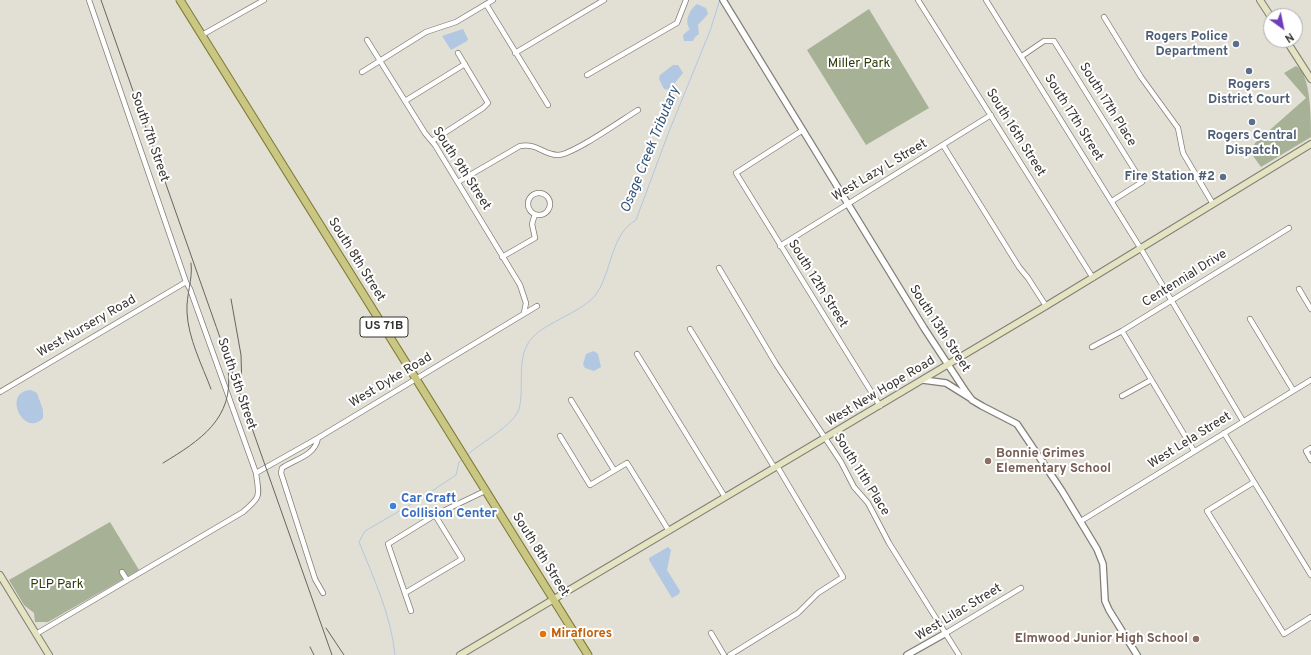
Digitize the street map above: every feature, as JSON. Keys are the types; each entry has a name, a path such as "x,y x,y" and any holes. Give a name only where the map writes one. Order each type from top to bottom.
{"main road":[{"name":"South 8th Street","path":"180,0 588,655"},
{"path":"1291,48 1311,79"},
{"name":"West New Hope Road","path":"460,655 776,466 949,365 1311,144"},
{"path":"0,575 50,655"}],"street":[{"name":"South 7th Street","path":"89,0 186,282"},
{"path":"202,35 264,0"},
{"path":"362,72 426,32 440,26 449,25 493,0"},
{"path":"515,53 604,0"},
{"path":"587,75 677,23 686,0"},
{"name":"South 13th Street","path":"724,0 848,203 972,400 1017,424 1080,521 1101,556 1103,564 1105,601 1137,655"},
{"name":"South 16th Street","path":"918,0 1093,278"},
{"name":"South 17th Street","path":"986,0 1112,201 1243,421"},
{"path":"486,4 548,105"},
{"path":"1104,17 1141,77 1178,128 1183,153 1214,204"},
{"name":"South 9th Street","path":"367,40 424,133 432,141 458,182 520,286 526,303 524,313"},
{"name":"South 17th Place","path":"1022,56 1044,41 1054,41 1142,182 1112,201"},
{"path":"432,141 483,108 488,103 458,53"},
{"path":"405,102 465,64"},
{"path":"458,182 520,146 530,145 550,154 566,154 638,110"},
{"name":"West Lazy L Street","path":"780,246 990,115"},
{"name":"South 12th Street","path":"803,130 736,173 880,406"},
{"path":"943,145 1019,267 1046,306"},
{"path":"534,194 541,194 547,197 549,206 544,213 535,214 529,208 528,201 534,194"},
{"path":"502,257 536,238 532,224 535,214"},
{"name":"Centennial Drive","path":"1092,347 1122,331 1289,228"},
{"name":"South 11th Place","path":"719,268 776,364 841,462 854,487 868,503 889,543 959,655"},
{"name":"West Nursery Road","path":"0,392 186,282"},
{"name":"South 5th Street","path":"127,580 243,512 257,500 259,495 256,473 186,282"},
{"path":"1299,289 1311,309"},
{"name":"West Dyke Road","path":"256,473 318,438 537,306"},
{"path":"1250,319 1293,390"},
{"path":"690,329 844,578 818,593 798,613 730,655"},
{"path":"1122,331 1194,451"},
{"path":"637,354 725,497"},
{"path":"923,380 946,383 972,400"},
{"path":"1122,396 1151,380"},
{"name":"West Lela Street","path":"1080,521 1311,380"},
{"path":"571,400 614,470"},
{"path":"1224,433 1311,574"},
{"path":"560,436 590,485 627,463 669,531"},
{"path":"318,438 317,445 312,451 282,468 281,473 315,579 324,593"},
{"path":"1311,448 1306,451 1311,460"},
{"path":"1254,482 1207,511 1284,634 1311,617"},
{"path":"411,611 388,544 436,515 485,491"},
{"path":"405,593 462,559 436,515"},
{"path":"36,634 127,580 122,572"},
{"name":"West Lilac Street","path":"907,655 1021,588"},
{"path":"711,633 724,655"}],"green space":[{"name":"Miller Park","path":"869,9 929,108 866,145 807,50"},
{"path":"1296,66 1301,70 1307,87 1310,108 1311,137 1261,167 1251,153 1255,143 1306,98 1284,73"},
{"name":"PLP Park","path":"110,522 139,570 48,622 35,622 34,613 24,605 9,580"}],"water":[{"path":"697,4 706,8 708,14 698,25 699,34 693,41 684,41 683,35 690,29 687,23 688,16"},
{"path":"463,29 468,39 467,41 451,50 442,36"},
{"path":"673,65 678,65 683,73 669,90 664,89 659,79 660,75"},
{"path":"594,351 598,354 601,367 594,371 585,368 583,364 586,354"},
{"path":"31,390 37,393 43,410 43,418 36,423 29,423 23,419 17,405 18,398 22,392"},
{"path":"668,547 671,550 667,570 680,591 679,594 672,598 649,560 649,558"}],"waterway":[{"name":"Osage Creek Tributary","path":"467,455 504,428 516,415 521,400 522,363 527,346 532,338 538,332 584,305 597,293 602,284 621,234 636,220 668,134 710,31 719,2"},
{"name":"Osage Creek Tributary","path":"395,655 386,611 359,542 365,531 420,499 456,475 459,462 462,460"}],"railway":[{"path":"101,0 332,655"},
{"path":"191,263 191,275 187,300 188,322 196,351 211,389"},
{"path":"231,299 241,355 242,390"},
{"path":"163,463 201,437 220,415 226,402 229,386 228,369"},
{"path":"326,628 344,655"},
{"path":"310,647 314,655"}],"place":[{"name":"Rogers Police Department","path":"1236,44"},
{"name":"Rogers District Court","path":"1249,71"},
{"name":"Rogers Central Dispatch","path":"1252,122"},
{"name":"Fire Station #2","path":"1223,177"},
{"name":"Bonnie Grimes Elementary School","path":"988,461"},
{"name":"Car Craft Collision Center","path":"393,506"},
{"name":"Miraflores","path":"543,634"},
{"name":"Elmwood Junior High School","path":"1196,639"}]}
